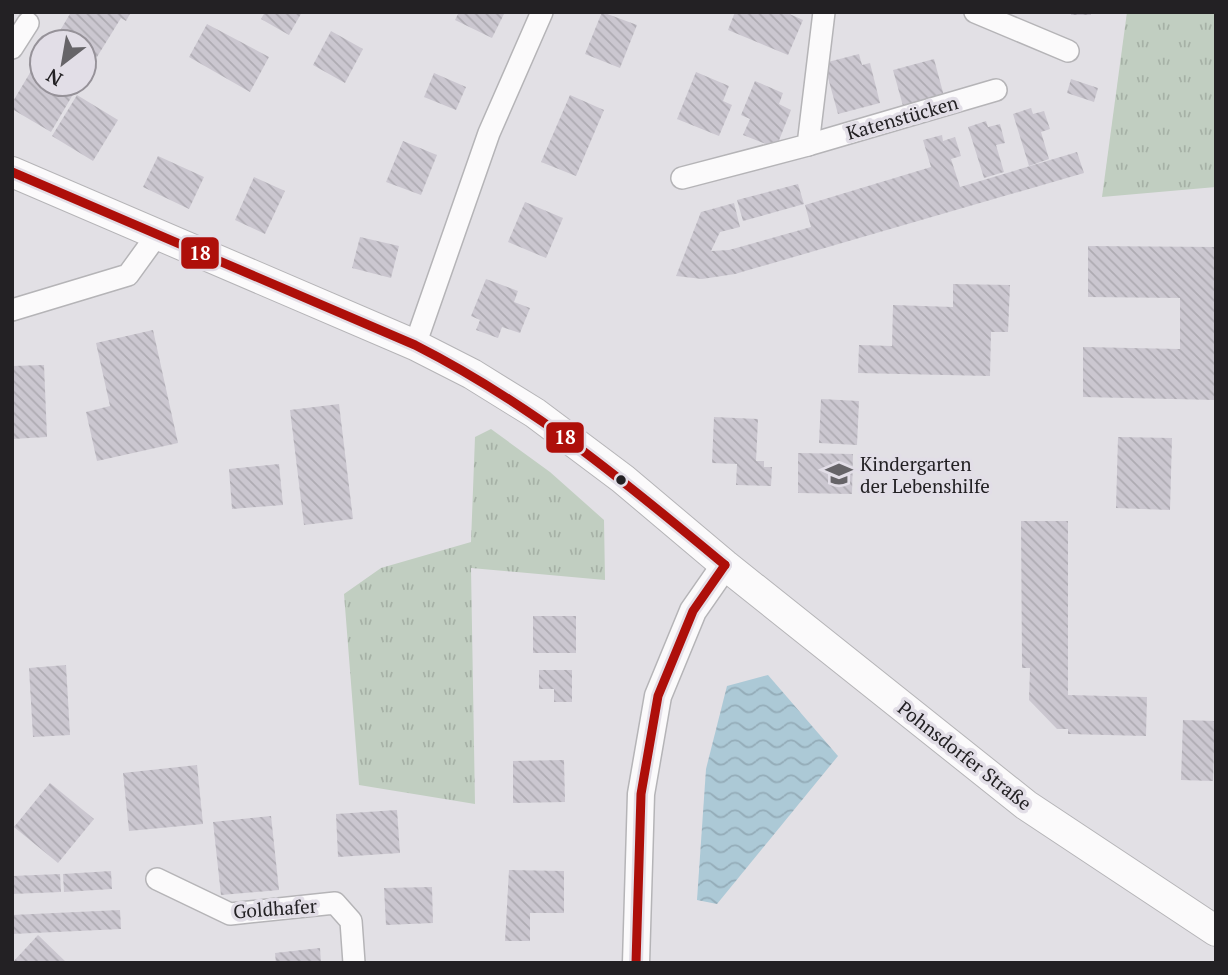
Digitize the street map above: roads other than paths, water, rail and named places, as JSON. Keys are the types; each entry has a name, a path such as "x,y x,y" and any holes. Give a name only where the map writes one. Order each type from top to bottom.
{"main road":[{"name":"Pohnsdorfer Straße","path":"12,172 415,345 472,374 535,413 623,479 725,565 1026,805 1216,930"}],"street":[{"path":"415,345 489,133 542,12"},
{"path":"808,145 824,12"},
{"path":"975,12 1068,51"},
{"path":"12,48 28,23"},
{"name":"Katenstücken","path":"682,178 808,145 996,90"},
{"path":"12,310 128,275 157,235"},
{"path":"636,963 641,794 658,696 693,611 725,565"},
{"name":"Goldhafer","path":"157,879 230,914 335,903 351,921 354,963"}],"water":[{"path":"768,675 838,756 717,904 697,900 706,769 727,686"}],"place":[{"name":"Kindergarten der Lebenshilfe","path":"839,474"}]}
